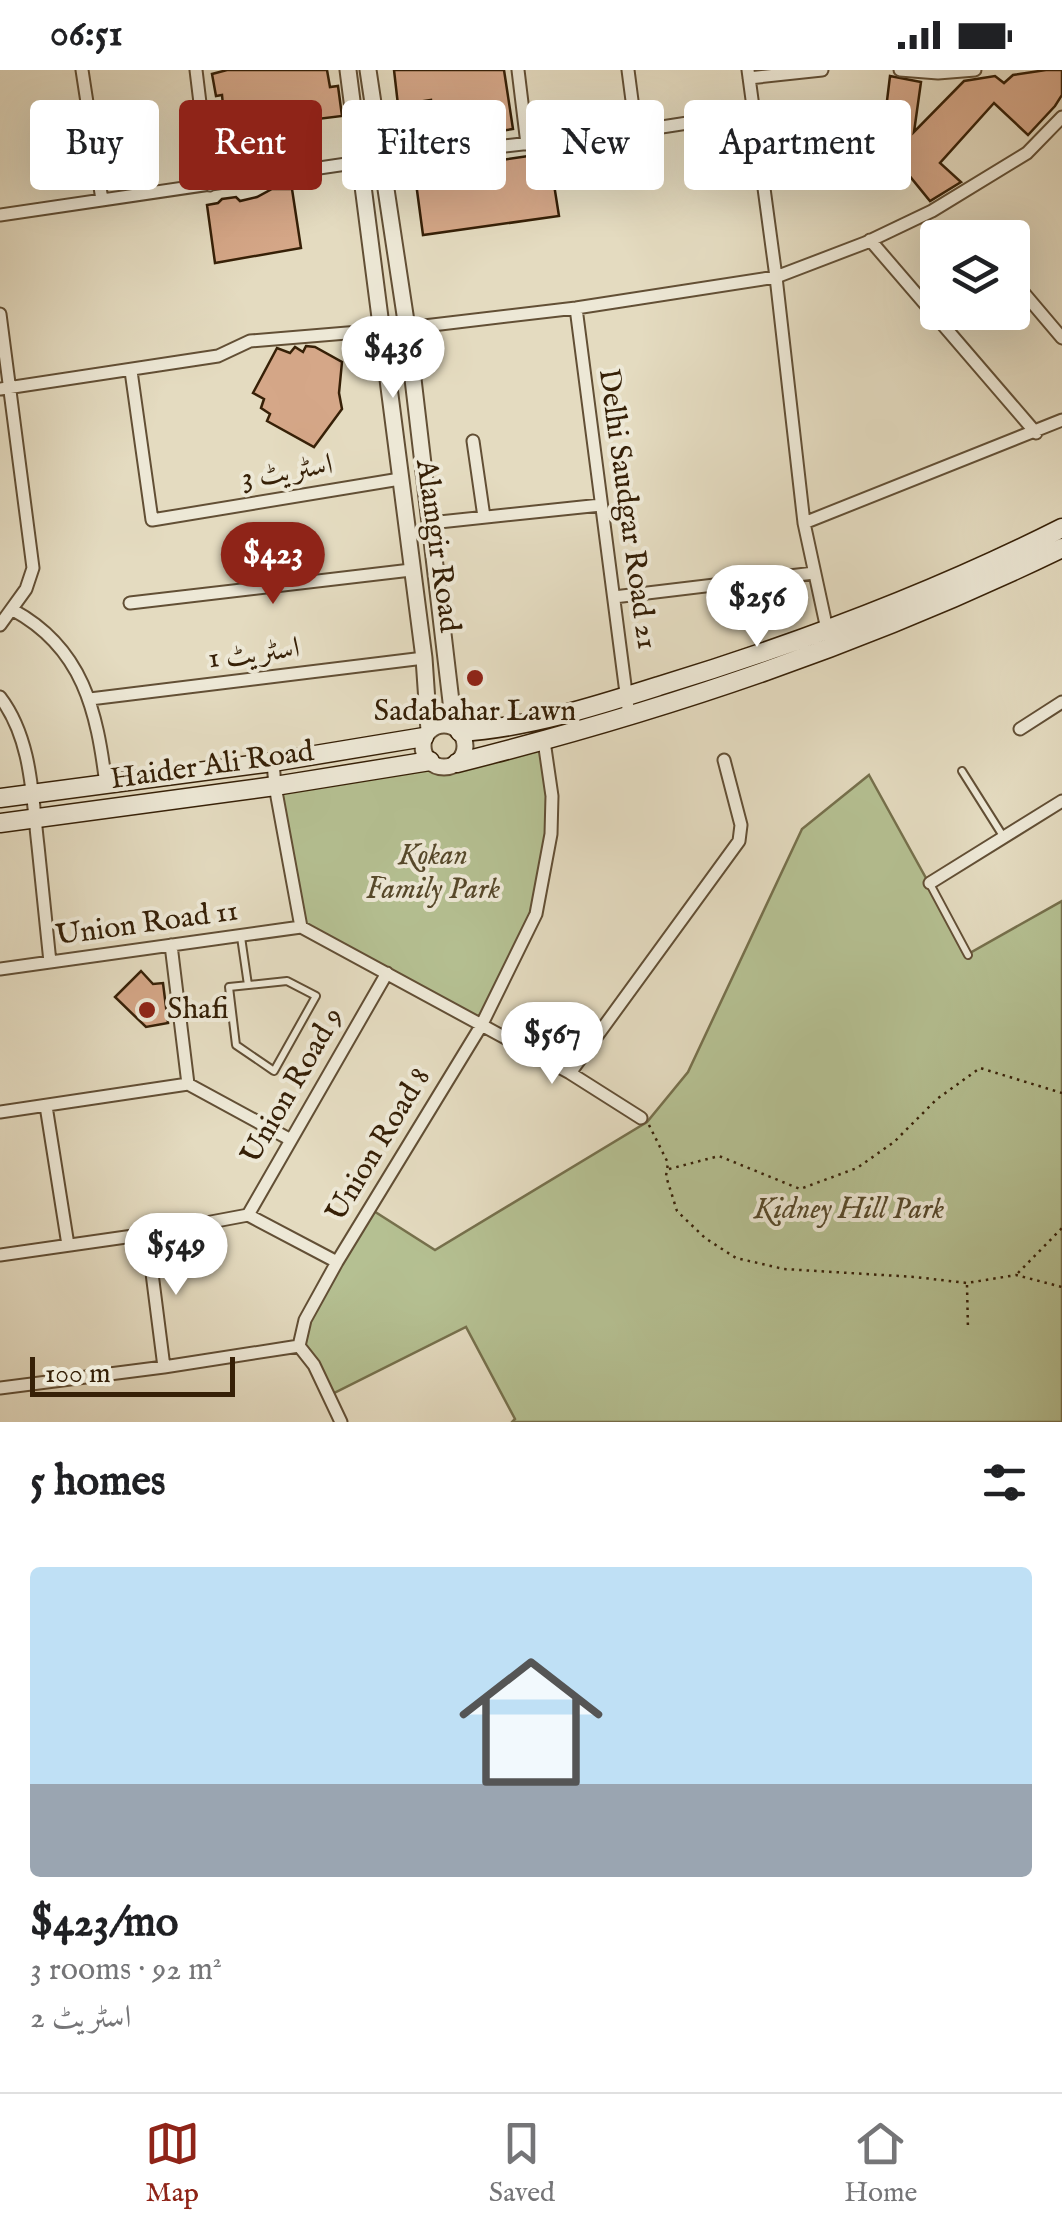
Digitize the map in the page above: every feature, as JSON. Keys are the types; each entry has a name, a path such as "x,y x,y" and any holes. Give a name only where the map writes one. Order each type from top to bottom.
{"main road":[{"path":"457,763 733,685 1062,528"},
{"path":"457,730 486,730 627,696 829,638 960,598 1062,548"},
{"name":"Haider Ali Road","path":"0,798 274,762 427,734"},
{"name":"Haider Ali Road","path":"0,822 430,761"}],"street":[{"path":"82,70 102,200"},
{"path":"196,70 200,100"},
{"name":"Alamgir Road","path":"348,70 352,100"},
{"name":"Alamgir Road","path":"368,70 373,100"},
{"path":"518,70 526,136"},
{"path":"628,70 632,100"},
{"path":"751,100 749,74 822,70"},
{"path":"900,70 975,70"},
{"path":"5,389 218,356 250,341 576,308 776,277 870,240 982,183 1027,153 1062,117"},
{"path":"0,215 179,189"},
{"name":"Alamgir Road","path":"363,190 424,658 427,734"},
{"name":"Alamgir Road","path":"386,190 457,730"},
{"path":"763,190 804,523 829,638"},
{"path":"870,240 1036,433"},
{"path":"1030,300 1062,338"},
{"name":"Delhi Saudgar Road 21","path":"576,308 629,716"},
{"path":"0,314 5,389 32,568 26,589 0,624"},
{"name":"اسٹریٹ 3","path":"131,371 152,520 400,479"},
{"path":"804,523 1062,420"},
{"path":"473,441 484,518"},
{"path":"430,523 602,506"},
{"path":"130,603 411,570"},
{"path":"614,597 814,573"},
{"path":"13,610 40,624 66,653 90,699 106,785"},
{"name":"اسٹریٹ 1","path":"90,699 424,658"},
{"path":"0,697 10,711 27,758 34,793 50,962"},
{"path":"1020,730 1062,702"},
{"path":"440,726 457,730 465,749 457,763 443,766 430,761 424,748 427,734 440,726"},
{"name":"Union Road 8","path":"299,1346 305,1320 336,1262 481,1026 536,914 551,834 552,796 544,741"},
{"path":"570,1073 733,854 741,826 724,760"},
{"path":"274,762 301,927 570,1073 641,1118"},
{"path":"930,883 1062,801"},
{"name":"Union Road 11","path":"0,969 301,927"},
{"path":"171,946 188,1084"},
{"name":"Union Road 9","path":"248,1215 387,974"},
{"path":"0,1112 188,1084 290,1140"},
{"path":"46,1106 68,1245"},
{"path":"0,1255 248,1215 336,1262"},
{"path":"146,1234 164,1368"},
{"path":"0,1388 164,1368 299,1346 314,1365 340,1422"}],"lane":[{"path":"962,771 1003,836"},
{"path":"930,883 968,954"},
{"path":"241,936 248,985"},
{"path":"287,981 316,996 274,1071 236,1045 230,987 248,985 287,981"}],"path":[{"path":"668,1170 720,1156 800,1189 857,1168 894,1142 937,1099 980,1068 1062,1093"},
{"path":"641,1118 658,1138 668,1162 666,1176 678,1211 705,1238 736,1258 784,1269 915,1276 967,1283 1016,1275 1062,1288"},
{"path":"1016,1275 1062,1228"},
{"path":"967,1283 968,1330"}],"green space":[{"name":"Kokan Family Park","path":"544,741 552,796 536,914 481,1026 301,927 275,786 486,755"},
{"name":"Kidney Hill Park","path":"869,775 968,954 1062,901 1062,1422 512,1422 515,1419 466,1327 328,1396 299,1346 308,1313 369,1208 435,1250 647,1122 688,1072 802,829"}],"building":[{"path":"227,70 327,70 330,87 338,86 342,116 322,118 322,100 222,100 222,95 216,96 212,74"},
{"path":"394,70 504,70 513,129 506,130 506,100 397,100"},
{"path":"1062,70 1062,95 1028,135 994,103 940,163 961,182 930,201 911,178 911,100 887,100 890,76 921,82 914,132 964,81 995,76 1004,83 1013,75"},
{"path":"526,156 526,190 555,190 559,216 423,235 417,190 506,190 506,159"},
{"path":"270,190 292,190 301,248 215,263 207,205 222,199 236,197 240,201"},
{"path":"306,346 342,362 342,409 314,447 267,421 270,414 261,408 264,399 253,393 277,348 290,353 295,347 303,352"},
{"name":"Shafi","path":"141,971 153,984 163,983 168,1023 146,1027 115,997"}],"place":[{"name":"Sadabahar Lawn","path":"475,678"},
{"name":"Shafi","path":"147,1010"}]}
